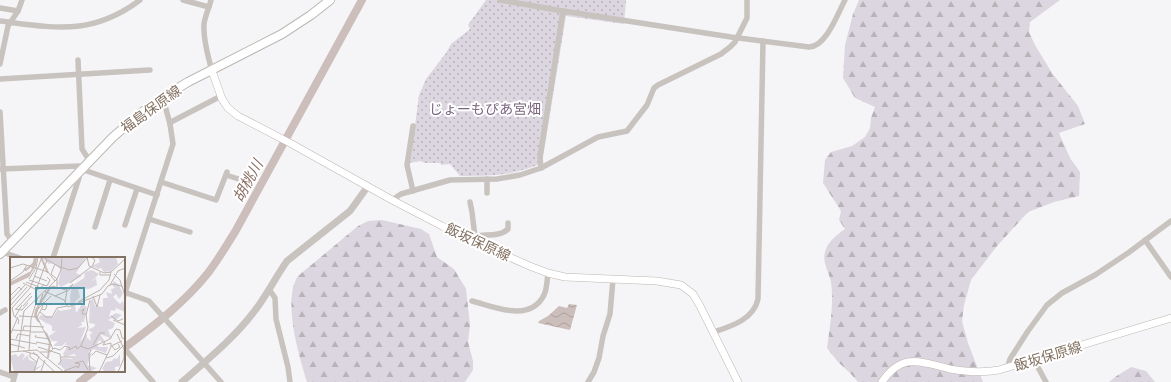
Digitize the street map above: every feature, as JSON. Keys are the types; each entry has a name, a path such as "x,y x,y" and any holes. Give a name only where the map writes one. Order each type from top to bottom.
{"main road":[{"name":"福島保原線","path":"1,253 113,137 142,112 188,82 282,34 311,15 330,0"},
{"name":"飯坂保原線","path":"212,71 221,96 228,108 238,116 392,200 532,267 564,277 657,281 681,285 693,294 714,332 738,382"},
{"name":"飯坂保原線","path":"882,382 896,367 904,363 911,362 978,372 1007,369 1171,318"}],"street":[{"path":"0,64 10,23 18,11 22,0"},
{"path":"0,21 41,27 73,27 91,25 111,18 131,7 140,0"},
{"path":"183,0 209,6"},
{"path":"211,0 204,24 204,31 212,71"},
{"path":"500,0 737,38 809,47 815,46 826,36 846,0"},
{"path":"392,200 401,194 450,180 497,179 512,177 541,168 598,137 627,131 647,105 654,88 658,84 721,54 734,44 747,18 746,0"},
{"path":"0,8 18,11"},
{"path":"541,168 540,157 563,11"},
{"path":"714,332 736,323 749,315 754,309 758,299 763,41"},
{"path":"78,60 82,150 90,160"},
{"path":"0,79 150,70"},
{"path":"170,124 171,122 221,96"},
{"path":"125,290 173,144 170,124 163,98"},
{"path":"0,112 2,169 7,234 12,241"},
{"path":"413,126 407,165 413,190"},
{"path":"2,169 79,166 81,169 110,180 157,195"},
{"path":"53,257 80,178 81,169"},
{"path":"161,182 216,200 226,174 248,182"},
{"path":"487,179 487,192"},
{"path":"95,226 110,180"},
{"path":"182,382 234,335 254,312 280,269 287,261 350,211 368,186"},
{"path":"126,225 137,189"},
{"path":"470,202 474,238 505,232 508,229 508,223"},
{"path":"149,219 190,232"},
{"path":"1007,369 1010,359 1047,305 1062,293 1095,275 1171,221"},
{"path":"1145,240 1171,277"},
{"path":"1,253 16,257"},
{"path":"472,301 512,311 520,312 528,310 537,304 544,295 548,273"},
{"path":"588,382 594,372 599,358 603,336 610,314 613,279"},
{"path":"269,289 275,298 276,320 288,367 290,382"},
{"path":"125,293 149,301 221,382"},
{"path":"125,349 152,382"},
{"path":"1034,360 1046,382"},
{"path":"0,372 14,377"}],"green space":[{"name":"じょーもぴあ宮畑","path":"486,0 626,0 624,24 566,16 542,163 511,173 482,176 460,176 450,164 442,165 439,163 425,163 420,161 410,163 419,95 426,79 451,44 470,29 468,25"},
{"path":"859,0 1060,0 1030,22 1029,32 1052,73 1078,106 1085,124 1059,133 1070,158 1080,172 1079,196 1054,202 1028,212 997,246 971,280 964,305 962,321 968,343 983,382 858,382 838,362 827,348 832,298 831,282 824,256 826,248 831,241 845,229 839,220 841,211 823,183 825,160 831,152 852,146 865,137 870,128 871,118 875,107 855,98 843,78 845,45 853,14"},
{"path":"382,220 421,229 429,234 437,257 454,269 466,289 470,325 468,342 473,361 473,370 465,382 307,382 296,343 292,313 293,286 298,276 358,226 368,221"},
{"path":"1131,367 1146,371 1155,382 1109,382"}],"water":[{"path":"569,304 577,305 570,330 538,323 559,306 567,308"}],"waterway":[{"name":"胡桃川","path":"125,347 179,304 199,284 215,263 235,232 362,0"},
{"name":"胡桃川","path":"80,382 93,372"}]}
